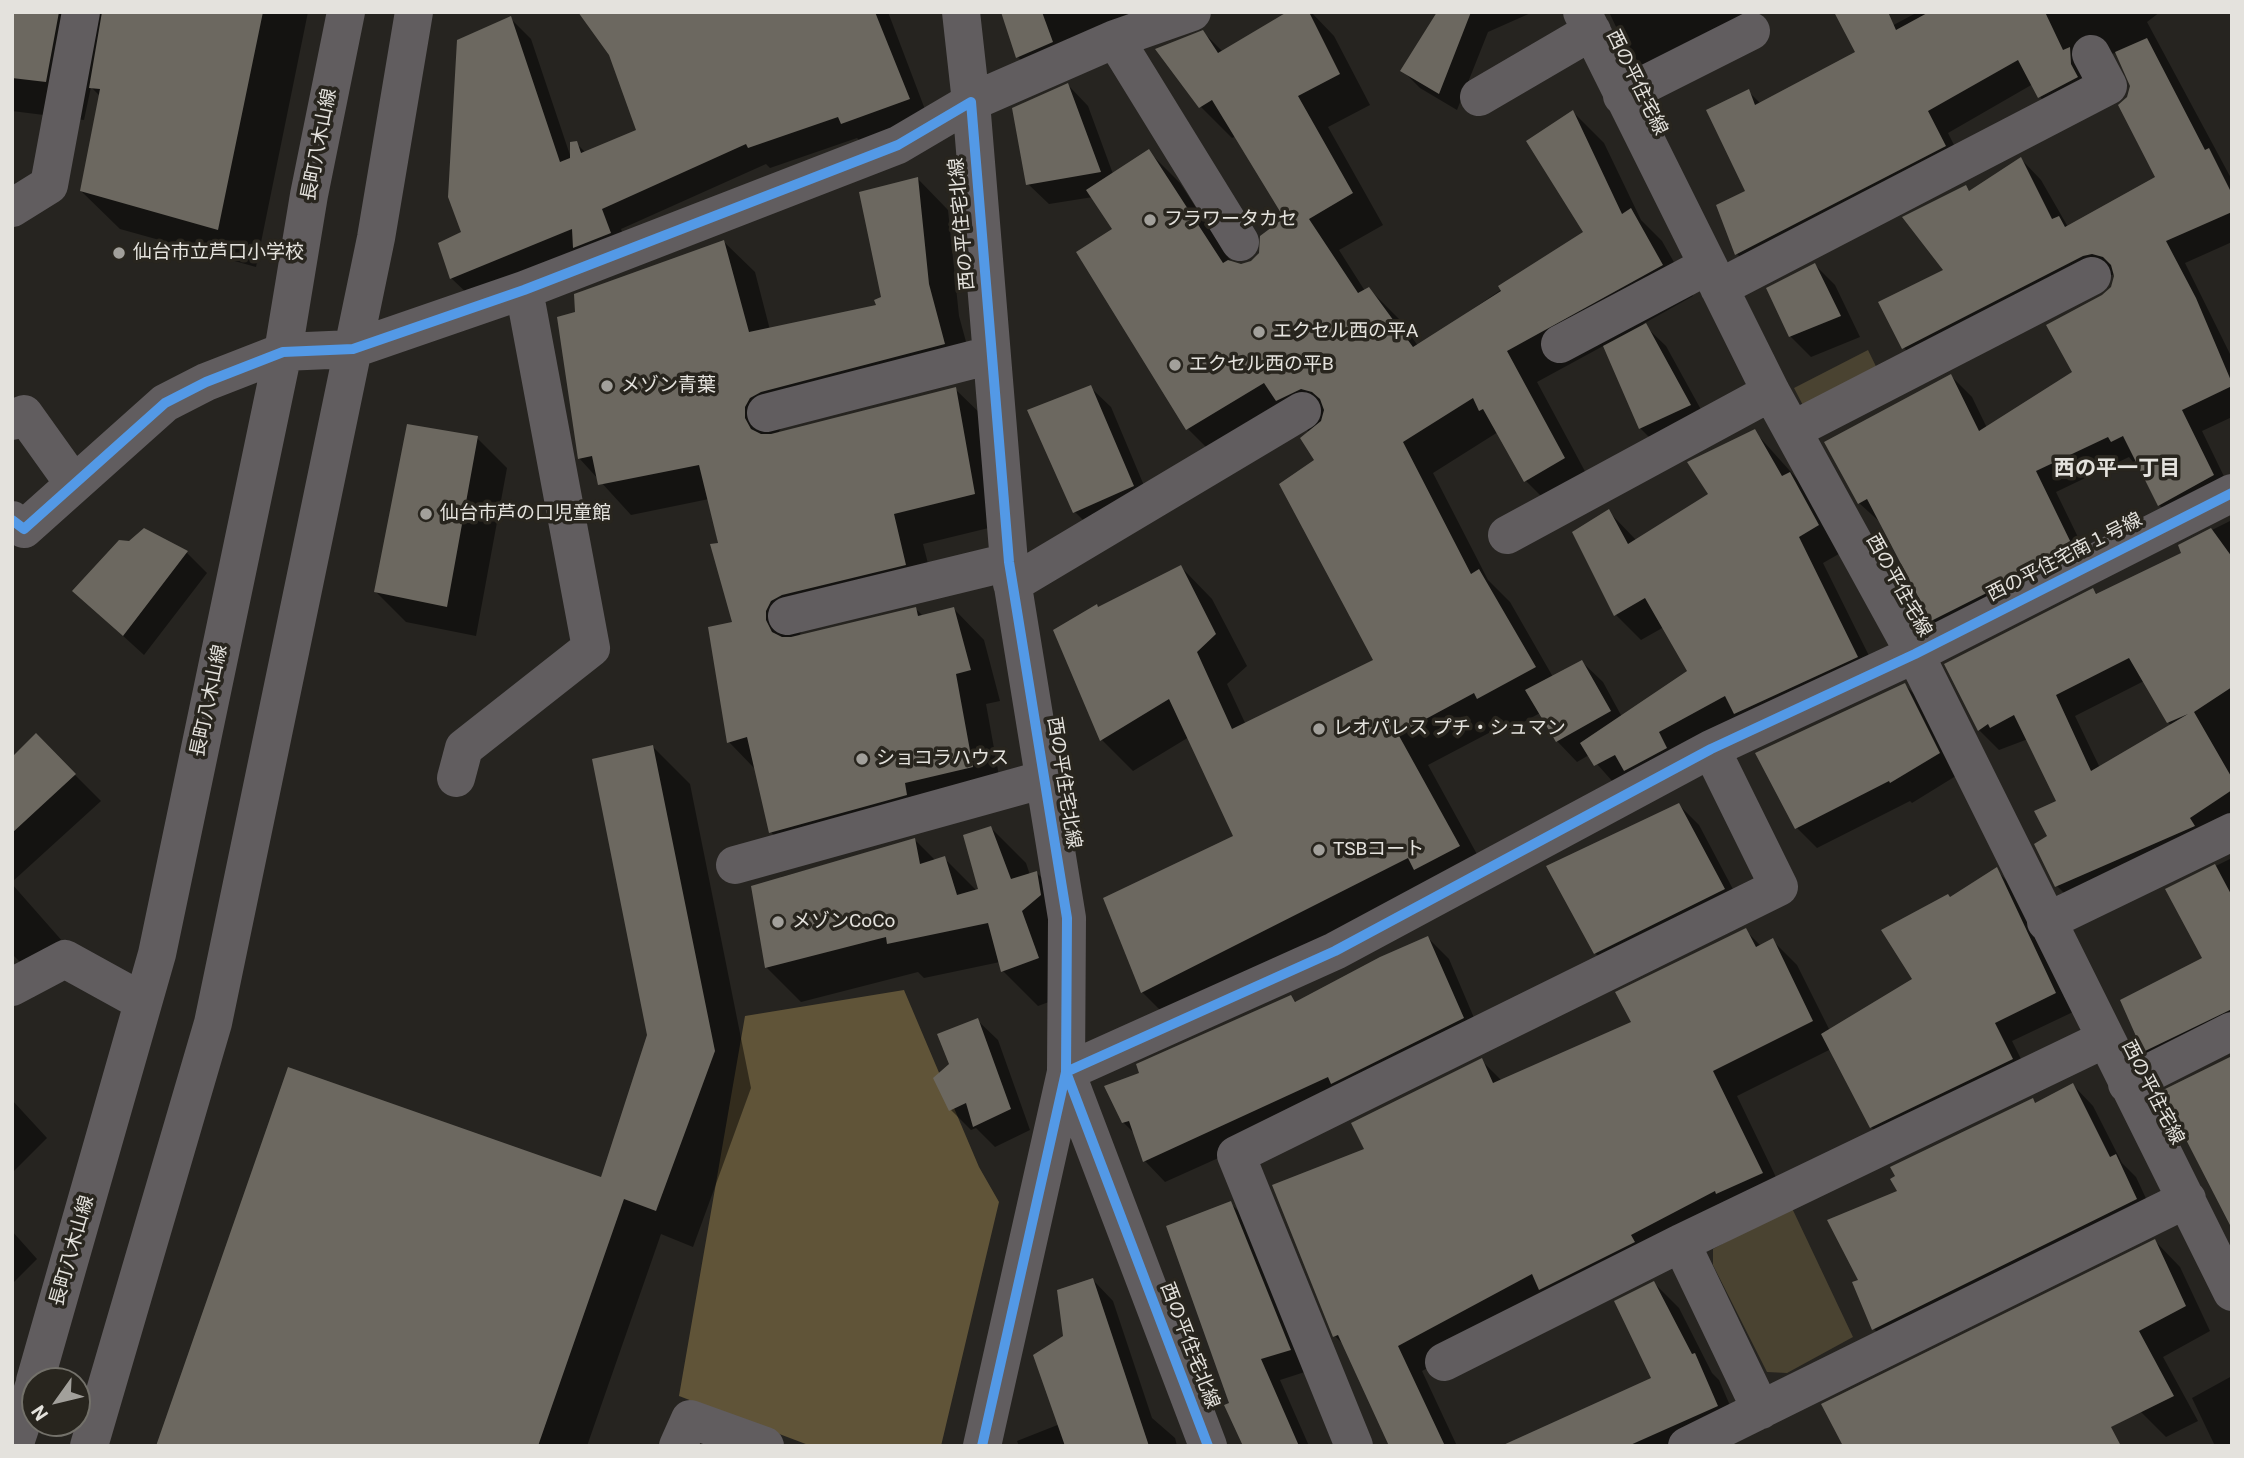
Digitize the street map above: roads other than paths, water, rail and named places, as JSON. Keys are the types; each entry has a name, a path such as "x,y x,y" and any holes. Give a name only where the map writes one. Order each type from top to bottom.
{"street":[{"path":"12,208 49,185 81,12"},
{"name":"長町八木山線","path":"40,1367 157,954 283,352 309,195 346,12"},
{"path":"89,1446 213,1023 376,238 414,12"},
{"name":"西の平住宅北線","path":"961,12 971,102 1010,573 1067,918 1066,1072 1208,1446"},
{"path":"16,530 74,484 165,403 206,382 283,352 353,349 524,290 898,145 971,102 1115,39 1192,12"},
{"path":"1479,97 1587,22"},
{"name":"西の平住宅線","path":"1587,22 1771,392 1915,654 2232,1292"},
{"path":"1622,96 1751,31"},
{"path":"1115,39 1240,242"},
{"path":"1560,344 1713,277 2108,86 2091,54"},
{"path":"1793,430 2092,276"},
{"path":"456,778 464,748 591,648 524,290"},
{"path":"766,413 991,355"},
{"path":"1507,535 1771,392"},
{"path":"16,408 74,484"},
{"path":"787,616 1010,573 1301,411"},
{"name":"西の平住宅南１号線","path":"1066,1072 1335,951 1711,749 1915,654 2232,493"},
{"path":"1354,1446 1236,1155 1779,887 1711,749"},
{"path":"735,865 1045,779"},
{"path":"2046,922 2232,832"},
{"path":"12,987 65,959 143,1002"},
{"path":"2127,1084 2232,1031"},
{"path":"1444,1362 1681,1243 2105,1039"},
{"path":"982,1446 1066,1072"},
{"path":"1687,1446 2187,1199"},
{"path":"1681,1243 1761,1410"},
{"path":"12,1348 26,1367"},
{"path":"678,1446 690,1419 765,1446"},
{"name":"長町八木山線","path":"14,1446 21,1425"}],"place":[{"name":"フラワータカセ","path":"1150,220"},
{"name":"仙台市立芦口小学校","path":"119,253"},
{"name":"エクセル西の平A","path":"1259,332"},
{"name":"エクセル西の平B","path":"1175,365"},
{"name":"メゾン青葉","path":"607,386"},
{"name":"仙台市芦の口児童館","path":"426,514"},
{"name":"レオパレス プチ・シュマン","path":"1319,729"},
{"name":"ショコラハウス","path":"862,759"},
{"name":"TSBコート","path":"1319,850"},
{"name":"メゾンCoCo","path":"778,922"}],"district":[{"name":"西の平一丁目","path":"2117,470"}]}
